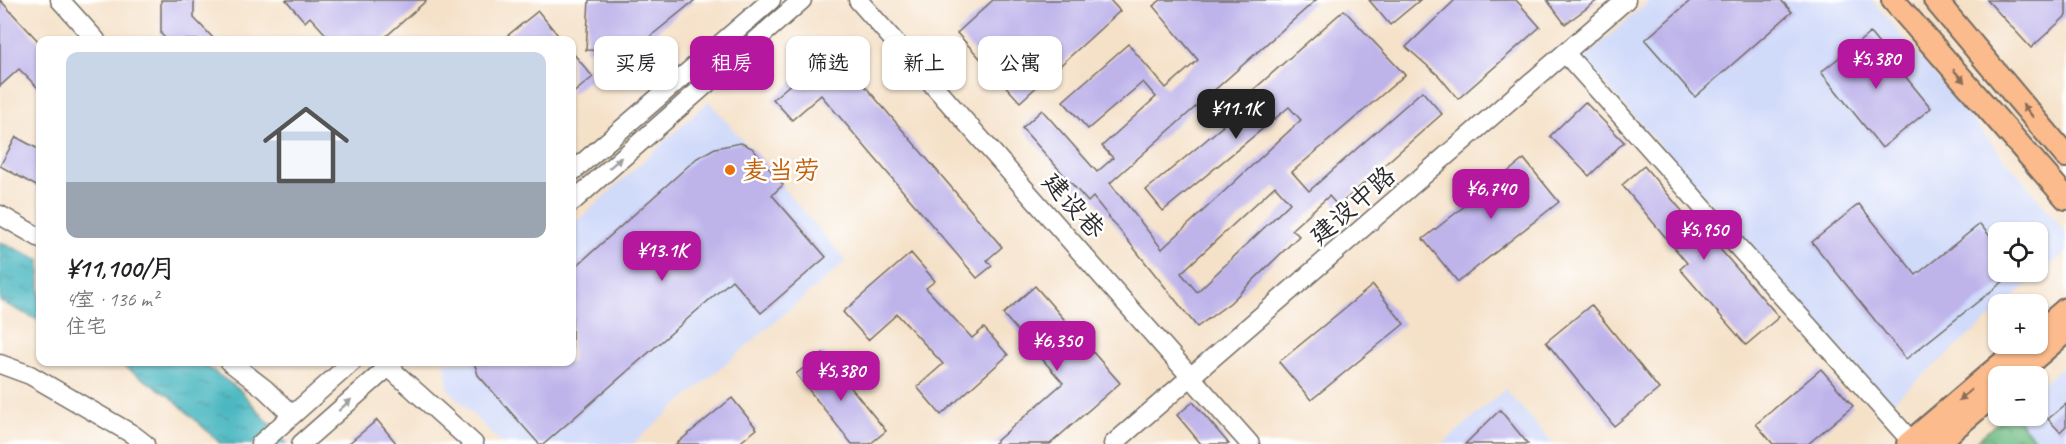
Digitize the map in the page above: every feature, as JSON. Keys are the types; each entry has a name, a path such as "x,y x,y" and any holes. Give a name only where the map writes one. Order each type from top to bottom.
{"main road":[{"path":"1893,0 2066,198"},
{"path":"1935,0 2066,156"},
{"path":"2048,325 2066,309"},
{"path":"2026,366 2066,331"},
{"path":"1909,443 2013,354"},
{"path":"1936,444 1988,400"}],"street":[{"path":"60,0 92,36"},
{"path":"576,169 771,0"},
{"path":"576,198 802,0"},
{"name":"建设巷","path":"858,0 1250,444"},
{"name":"建设中路","path":"1113,444 1626,0"},
{"path":"1565,53 1909,443"},
{"path":"0,215 36,236"},
{"path":"0,364 30,375 132,434 145,444"},
{"path":"235,366 265,389 287,420"},
{"path":"260,444 348,366"},
{"path":"310,441 385,366"},
{"path":"391,366 474,444"}],"shaded area":[{"path":"1650,0 1872,0 2066,233 2066,252 2048,267 2048,222 1988,222 1988,282 2031,282 2017,294 1988,294 1988,320 1890,404 1583,59"},
{"path":"709,101 846,261 632,444 502,444 448,389 445,366 576,366 576,222"},
{"path":"2066,364 2066,444 1973,444 1994,426 2048,426 2048,379"},
{"path":"1505,389 1553,444 1443,444"}],"green space":[{"path":"1994,426 2024,426 2038,443 1973,444"}],"water":[{"path":"0,242 36,258 36,319 0,301"},
{"path":"123,366 206,366 240,390 287,444 221,444 170,396"}],"building":[{"path":"0,0 36,39 36,86 19,69 0,86"},
{"path":"161,0 194,0 194,18 211,36 163,36 161,34"},
{"path":"286,0 427,0 386,36 327,36 310,17 305,22"},
{"path":"589,0 695,0 651,36 594,36 594,50 586,50"},
{"path":"993,0 1110,0 1120,11 1062,64 1062,36 978,36 978,56 966,43 966,36 960,36 957,33"},
{"path":"1161,0 1316,0 1110,183 1162,249 1301,120 1289,107 1163,211 1146,190 1223,126 1218,121 1344,10 1405,75 1292,172 1309,191 1422,91 1442,114 1338,206 1329,196 1292,229 1299,236 1230,303 1197,327 1093,197 1088,202 1022,128 1042,110 1097,172 1113,158 1102,146 1156,97 1143,82 1088,129 1063,101 1128,44 1166,88 1198,60 1153,6","holes":["1275,186 1290,203 1197,292 1181,273"]},
{"path":"1369,0 1420,0 1390,25"},
{"path":"1455,0 1516,0 1540,27 1458,99 1439,76 1406,47"},
{"path":"1547,0 1598,0 1565,24"},
{"path":"1691,0 1781,0 1792,12 1695,97 1645,40"},
{"path":"1987,0 2066,0 2066,16 2031,48"},
{"path":"538,11 559,36 507,36"},
{"path":"1870,33 1931,108 1882,148 1821,72"},
{"path":"576,57 593,77 576,91"},
{"path":"786,88 786,90 868,90 1002,247 987,260 992,266 977,278 821,95 792,120 773,99"},
{"path":"1009,90 1033,90 1020,102"},
{"path":"1585,102 1624,142 1589,176 1550,136"},
{"path":"16,137 36,148 36,186 0,166"},
{"path":"741,143 752,148 783,185 772,195 826,257 761,313 732,280 544,444 539,444 478,375 475,366 576,366 576,266 697,158 715,148"},
{"path":"1524,159 1559,202 1458,282 1423,239"},
{"path":"1644,166 1710,244 1713,241 1779,317 1746,345 1680,269 1687,263 1622,185"},
{"path":"1859,204 1916,275 1980,224 1988,234 1988,282 2002,282 1906,359 1812,242"},
{"path":"911,253 935,281 926,288 972,338 984,328 1008,355 941,415 917,387 943,364 897,314 868,340 843,312"},
{"path":"1373,285 1404,324 1311,400 1279,362"},
{"path":"1035,286 1120,383 1050,444 993,444 1063,383 1003,314"},
{"path":"1591,305 1659,389 1614,426 1546,342"},
{"path":"823,353 886,431 870,444 852,444 796,374"},
{"path":"1821,369 1853,406 1808,444 1773,444 1756,424"},
{"path":"732,398 757,429 738,444 676,444"},
{"path":"1193,402 1229,444 1201,444 1177,415"},
{"path":"2066,404 2066,426 2060,432 2048,419"},
{"path":"1500,410 1528,444 1465,444"},
{"path":"377,420 397,444 348,444"}],"place":[{"name":"麦当劳","path":"730,170"}]}
